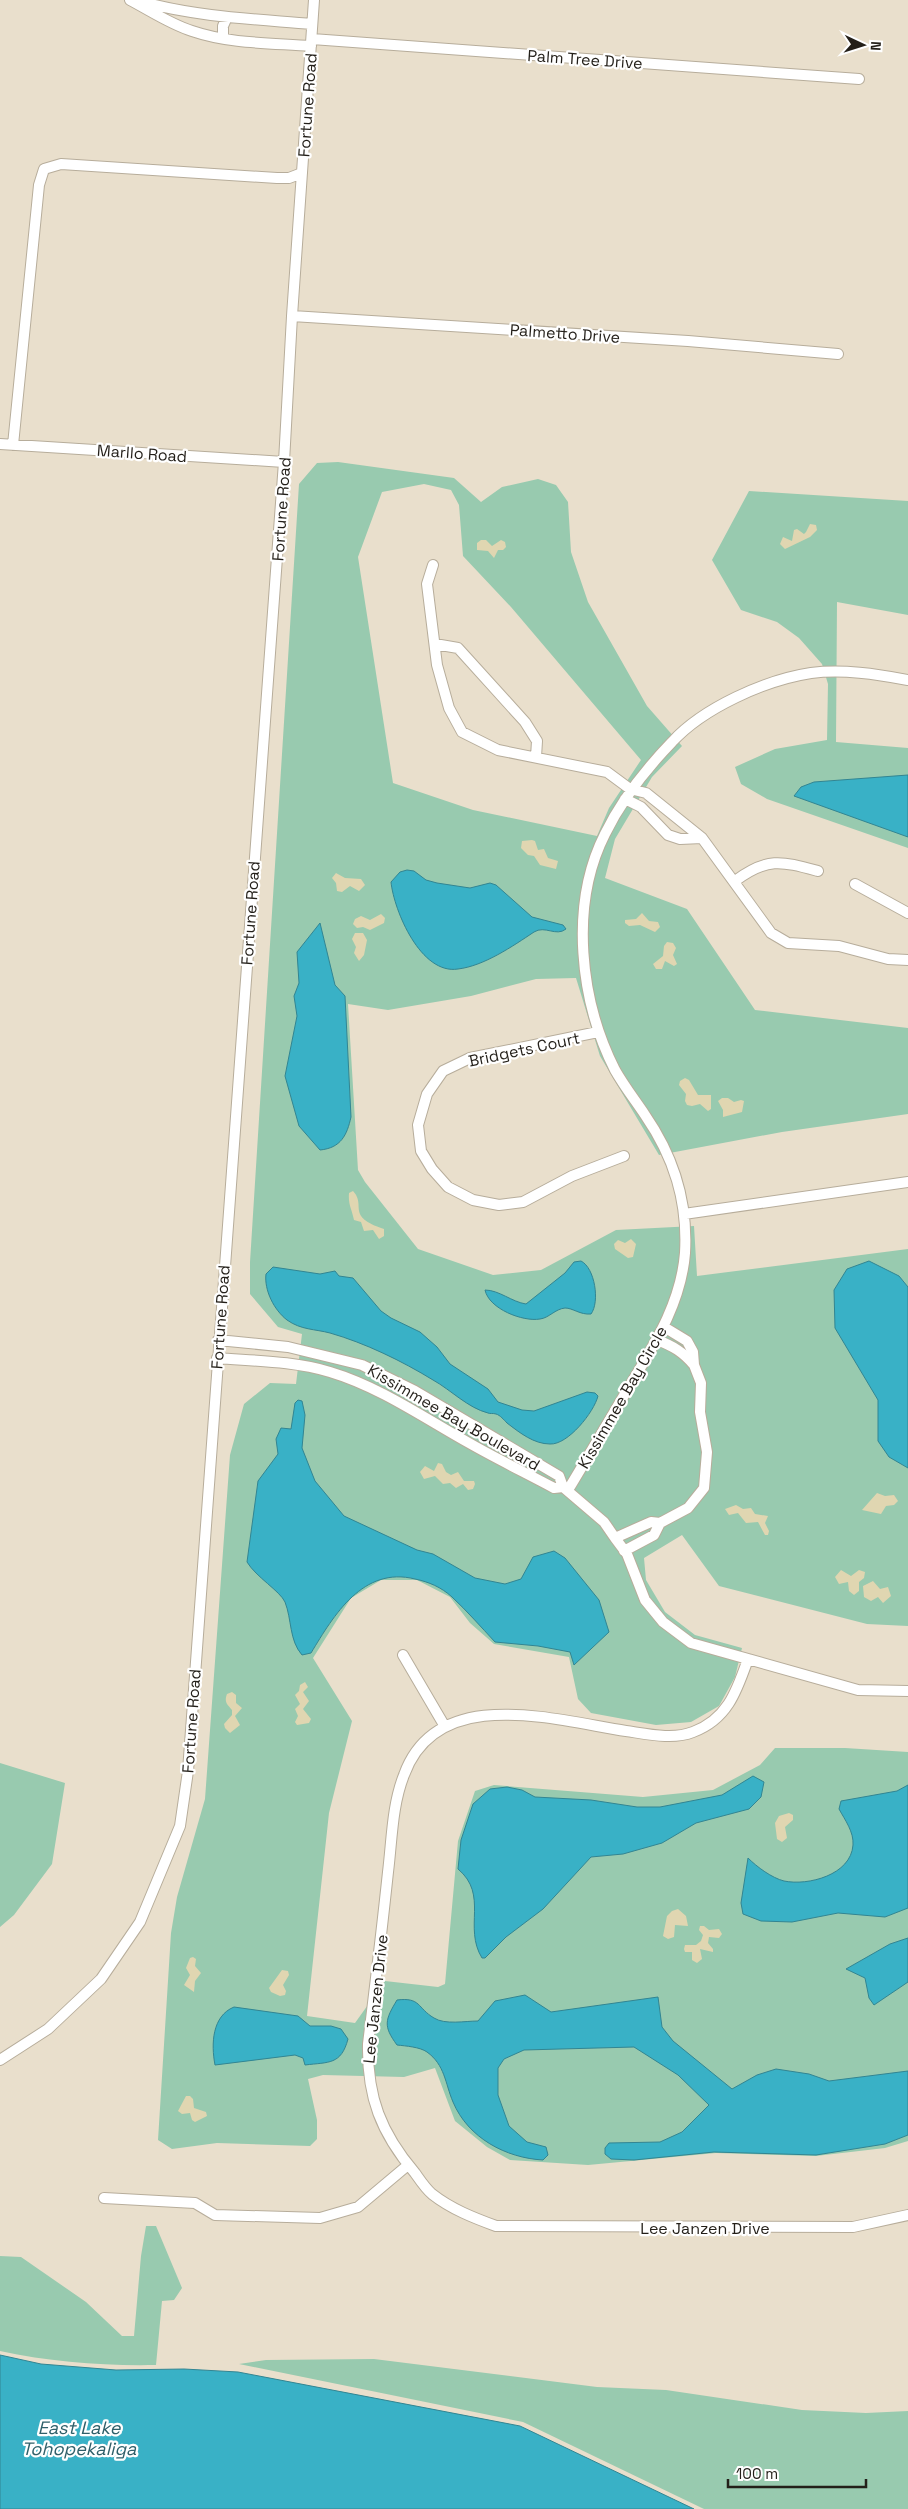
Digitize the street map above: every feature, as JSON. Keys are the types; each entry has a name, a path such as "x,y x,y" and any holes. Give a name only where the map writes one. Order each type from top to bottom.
{"street":[{"name":"Palm Tree Drive","path":"130,0 185,28 223,38 859,79"},
{"path":"135,0 174,11 312,24"},
{"name":"Fortune Road","path":"0,2060 48,2029 101,1979 140,1922 180,1826 188,1771 218,1340 284,462 314,0"},
{"path":"223,38 223,26 227,17"},
{"path":"13,445 39,185 44,170 61,164 277,178 288,178 302,173"},
{"name":"Palmetto Drive","path":"292,316 688,341 838,354"},
{"name":"Marllo Road","path":"0,444 284,462"},
{"path":"433,566 427,584 437,666 449,708 462,732 498,750 607,772 630,790 646,793 702,838 772,933 788,943 839,946 888,959 908,960"},
{"path":"435,644 458,648 525,722 537,741 536,757"},
{"name":"Kissimmee Bay Circle","path":"566,1488 664,1327 677,1295 685,1253 684,1214 680,1185 669,1154 627,1090 598,1032 585,972 582,948 584,912 591,873 604,835 630,790 656,758 708,712 755,689 811,673 867,672 908,680"},
{"path":"625,799 641,807 668,835 680,839 702,838"},
{"path":"735,881 751,869 765,862 783,863 818,871"},
{"path":"855,884 908,913"},
{"name":"Bridgets Court","path":"598,1032 470,1058 443,1071 427,1094 418,1125 422,1151 432,1169 448,1187 473,1200 499,1205 523,1202 572,1176 624,1156"},
{"path":"684,1214 908,1182"},
{"path":"664,1327 686,1341 694,1352 694,1365"},
{"name":"Kissimmee Bay Boulevard","path":"218,1340 286,1347 362,1365 441,1407 559,1476 566,1488"},
{"path":"616,1538 651,1522 660,1523 688,1508 704,1488 707,1452 700,1412 701,1383 694,1365 684,1353 675,1347 657,1340"},
{"path":"284,1364 286,1347"},
{"name":"Kissimmee Bay Boulevard","path":"217,1358 284,1364 328,1371 353,1380 387,1396 554,1488 566,1488"},
{"path":"433,1422 441,1407"},
{"path":"566,1488 604,1522 616,1538 624,1551 645,1600 663,1622 691,1643 858,1690 908,1692"},
{"path":"624,1551 654,1535 660,1523"},
{"path":"403,1655 444,1725"},
{"name":"Lee Janzen Drive","path":"748,1659 734,1698 718,1716 694,1732 672,1736 638,1733 520,1715 475,1716 444,1725 421,1744 404,1774 394,1815 368,2044 368,2072 372,2100 389,2139 431,2193 469,2217 496,2226 853,2227 908,2215"},
{"path":"104,2198 194,2203 215,2215 320,2218 358,2207 408,2165"}],"green space":[{"path":"338,462 454,478 481,502 502,487 538,479 556,485 568,502 571,552 588,602 647,706 682,746 652,777 615,839 605,878 687,909 755,1010 908,1028 908,1114 782,1132 659,1155 600,1056 576,978 536,979 471,996 388,1010 348,1004 358,1170 365,1182 418,1249 493,1275 541,1270 616,1230 694,1226 697,1276 908,1249 908,1626 867,1624 719,1586 682,1535 644,1558 646,1580 665,1612 695,1635 742,1648 735,1677 719,1706 691,1722 656,1725 591,1713 578,1699 569,1657 494,1644 470,1623 450,1597 417,1580 381,1580 351,1598 313,1658 352,1721 329,1813 307,2016 355,2023 385,1981 438,1987 445,1984 458,1841 475,1791 494,1785 643,1797 713,1790 760,1765 775,1748 845,1748 908,1752 908,2141 885,2148 816,2156 716,2153 588,2165 510,2160 487,2147 455,2121 435,2068 404,2077 323,2075 308,2079 317,2120 317,2139 310,2146 217,2143 172,2149 158,2140 171,1933 177,1897 205,1799 230,1455 244,1404 270,1383 296,1384 302,1334 278,1327 250,1294 250,1262 299,484 317,463","holes":["424,484 451,490 459,505 463,556 511,607 641,760 609,808 597,836 473,810 393,783 358,557 382,492"]},
{"path":"749,491 908,501 908,615 837,602 836,742 908,748 908,848 767,799 741,784 735,767 775,749 827,740 828,684 822,664 799,638 777,622 741,610 712,560"},
{"path":"0,1763 65,1783 52,1864 14,1915 0,1927"},
{"path":"146,2226 156,2226 182,2288 174,2300 162,2301 156,2365 116,2365 77,2362 38,2358 0,2351 0,2256 21,2257 86,2302 122,2336 134,2336 141,2256"},
{"path":"374,2359 597,2387 666,2390 802,2410 866,2413 908,2411 908,2509 704,2509 523,2422 239,2364 266,2360"}],"sand":[{"path":"810,524 816,525 817,530 810,537 785,549 780,544 783,537 792,541 794,530 797,529 804,534"},
{"path":"481,540 486,540 492,546 501,540 505,542 506,547 503,550 498,550 494,558 488,551 477,550 477,543"},
{"path":"522,841 535,841 538,850 544,849 548,858 558,861 556,869 540,865 534,856 528,855 521,848"},
{"path":"336,873 345,878 361,879 365,885 359,891 350,886 342,892 337,891 336,883 332,878"},
{"path":"642,913 649,921 658,922 660,927 655,932 640,925 629,926 625,923 625,920 636,919"},
{"path":"381,914 385,918 384,923 370,930 363,927 357,928 353,924 355,919 361,916 370,920"},
{"path":"355,933 363,933 367,940 364,955 359,961 354,953 356,947 352,939"},
{"path":"667,942 673,943 676,948 673,955 677,964 674,966 665,961 662,969 656,969 653,964 663,956 664,946"},
{"path":"685,1078 689,1080 698,1095 711,1095 711,1109 708,1111 700,1104 687,1105 685,1101 686,1094 679,1085 680,1081"},
{"path":"722,1098 728,1098 734,1102 744,1101 742,1112 723,1117 723,1110 718,1101"},
{"path":"353,1191 357,1196 361,1215 365,1220 384,1229 384,1236 379,1239 373,1230 364,1231 361,1222 354,1220 349,1197 349,1193"},
{"path":"631,1239 636,1244 633,1257 628,1258 615,1249 614,1244 618,1240 625,1243"},
{"path":"438,1463 442,1464 446,1472 451,1475 458,1472 464,1481 474,1481 473,1489 468,1490 463,1484 456,1488 450,1483 443,1484 435,1476 424,1479 420,1472 425,1466 434,1471"},
{"path":"877,1493 885,1496 894,1495 898,1501 894,1505 886,1506 881,1514 862,1510"},
{"path":"736,1505 743,1509 751,1508 755,1514 768,1516 765,1523 769,1531 768,1535 765,1535 758,1522 746,1523 738,1513 729,1515 725,1509"},
{"path":"841,1570 851,1576 859,1570 865,1572 864,1578 859,1582 859,1591 854,1595 849,1591 848,1582 839,1584 835,1577"},
{"path":"873,1581 880,1589 888,1587 891,1596 883,1603 878,1597 871,1601 864,1597 863,1586"},
{"path":"305,1682 308,1687 303,1692 309,1701 303,1709 311,1719 309,1723 297,1725 295,1722 298,1716 295,1709 300,1704 295,1695 299,1691 300,1685"},
{"path":"232,1692 236,1695 236,1703 242,1708 235,1716 240,1725 230,1733 224,1724 232,1715 232,1710 227,1704 226,1699 227,1694"},
{"path":"789,1813 793,1815 793,1820 785,1827 787,1838 782,1842 777,1839 775,1823 779,1816"},
{"path":"678,1909 686,1916 688,1926 675,1925 674,1937 668,1939 663,1936 667,1916 672,1911"},
{"path":"700,1926 704,1926 709,1930 719,1929 722,1934 719,1938 709,1937 708,1943 713,1952 700,1949 702,1959 697,1963 692,1960 692,1952 685,1952 684,1949 685,1945 696,1945 701,1941 703,1935 699,1930"},
{"path":"190,1958 196,1959 195,1966 201,1973 195,1981 194,1992 184,1985 190,1975 186,1968"},
{"path":"282,1970 288,1971 289,1975 283,1985 286,1991 285,1995 280,1996 271,1992 269,1988"},
{"path":"186,2096 190,2096 193,2099 194,2108 206,2112 207,2116 195,2122 192,2120 190,2113 182,2114 178,2111"}],"water":[{"path":"908,775 908,837 794,796 801,787 814,782"},
{"path":"414,871 426,880 437,883 470,888 490,883 496,885 532,917 563,925 566,929 558,932 538,930 488,960 458,969 445,968 432,962 421,952 412,939 398,909 391,882 400,872"},
{"path":"320,923 335,985 345,996 351,1117 342,1140 333,1147 320,1150 299,1126 285,1076 297,1016 294,996 299,983 297,952"},
{"path":"581,1261 590,1271 595,1286 594,1309 591,1314 565,1308 543,1318 533,1319 516,1316 493,1303 485,1290 526,1304 565,1273 574,1262"},
{"path":"869,1261 899,1276 908,1287 908,1468 889,1457 878,1441 878,1400 835,1328 834,1290 847,1269"},
{"path":"273,1267 320,1274 335,1271 339,1276 353,1278 381,1311 420,1332 437,1347 450,1364 488,1389 498,1402 522,1410 534,1411 587,1392 595,1393 598,1396 596,1403 586,1418 565,1439 550,1444 533,1440 507,1423 499,1415 481,1411 440,1384 396,1359 370,1347 330,1333 303,1327 287,1320 278,1311 268,1293 266,1274"},
{"path":"298,1400 302,1401 305,1415 302,1448 315,1481 344,1516 417,1550 433,1554 475,1578 505,1584 521,1579 533,1557 554,1551 565,1558 599,1600 609,1632 574,1665 570,1652 538,1646 495,1642 444,1590 420,1580 397,1577 380,1580 365,1587 352,1597 340,1609 311,1653 302,1655 295,1643 285,1602 247,1562 258,1481 278,1454 276,1439 281,1428 291,1429 295,1403"},
{"path":"753,1776 764,1782 761,1797 749,1809 696,1823 662,1843 623,1854 591,1857 543,1909 506,1937 485,1958 482,1958 475,1935 472,1890 467,1879 458,1869 461,1840 473,1804 490,1789 507,1787 522,1790 535,1797 591,1800 637,1807 660,1807 722,1795"},
{"path":"908,1785 908,1908 885,1917 838,1913 792,1922 761,1921 743,1914 741,1903 748,1858 765,1872 784,1881 805,1882 827,1876 845,1864 853,1845 851,1831 839,1809 841,1801 897,1791"},
{"path":"908,1938 908,1982 874,2005 869,1998 865,1978 846,1969 890,1944"},
{"path":"525,1995 551,2012 658,1997 662,2027 673,2041 732,2089 757,2075 776,2069 809,2074 829,2081 908,2071 908,2135 885,2144 816,2155 714,2152 634,2160 611,2159 605,2154 605,2148 609,2143 660,2142 682,2132 709,2105 678,2075 634,2047 524,2050 504,2059 498,2068 498,2095 509,2126 527,2142 546,2147 548,2155 543,2160 515,2155 490,2144 468,2126 453,2102 438,2063 424,2050 397,2045 389,2033 387,2023 397,2000 411,2000 439,2020 461,2022 478,2021 495,2001"},
{"path":"234,2007 298,2016 310,2026 331,2026 341,2029 348,2039 342,2054 333,2061 305,2065 303,2058 295,2055 215,2065 213,2040 217,2024 227,2011"},
{"name":"East Lake Tohopekaliga","path":"0,2355 41,2364 116,2370 184,2369 238,2372 520,2426 694,2509 0,2509"}]}
